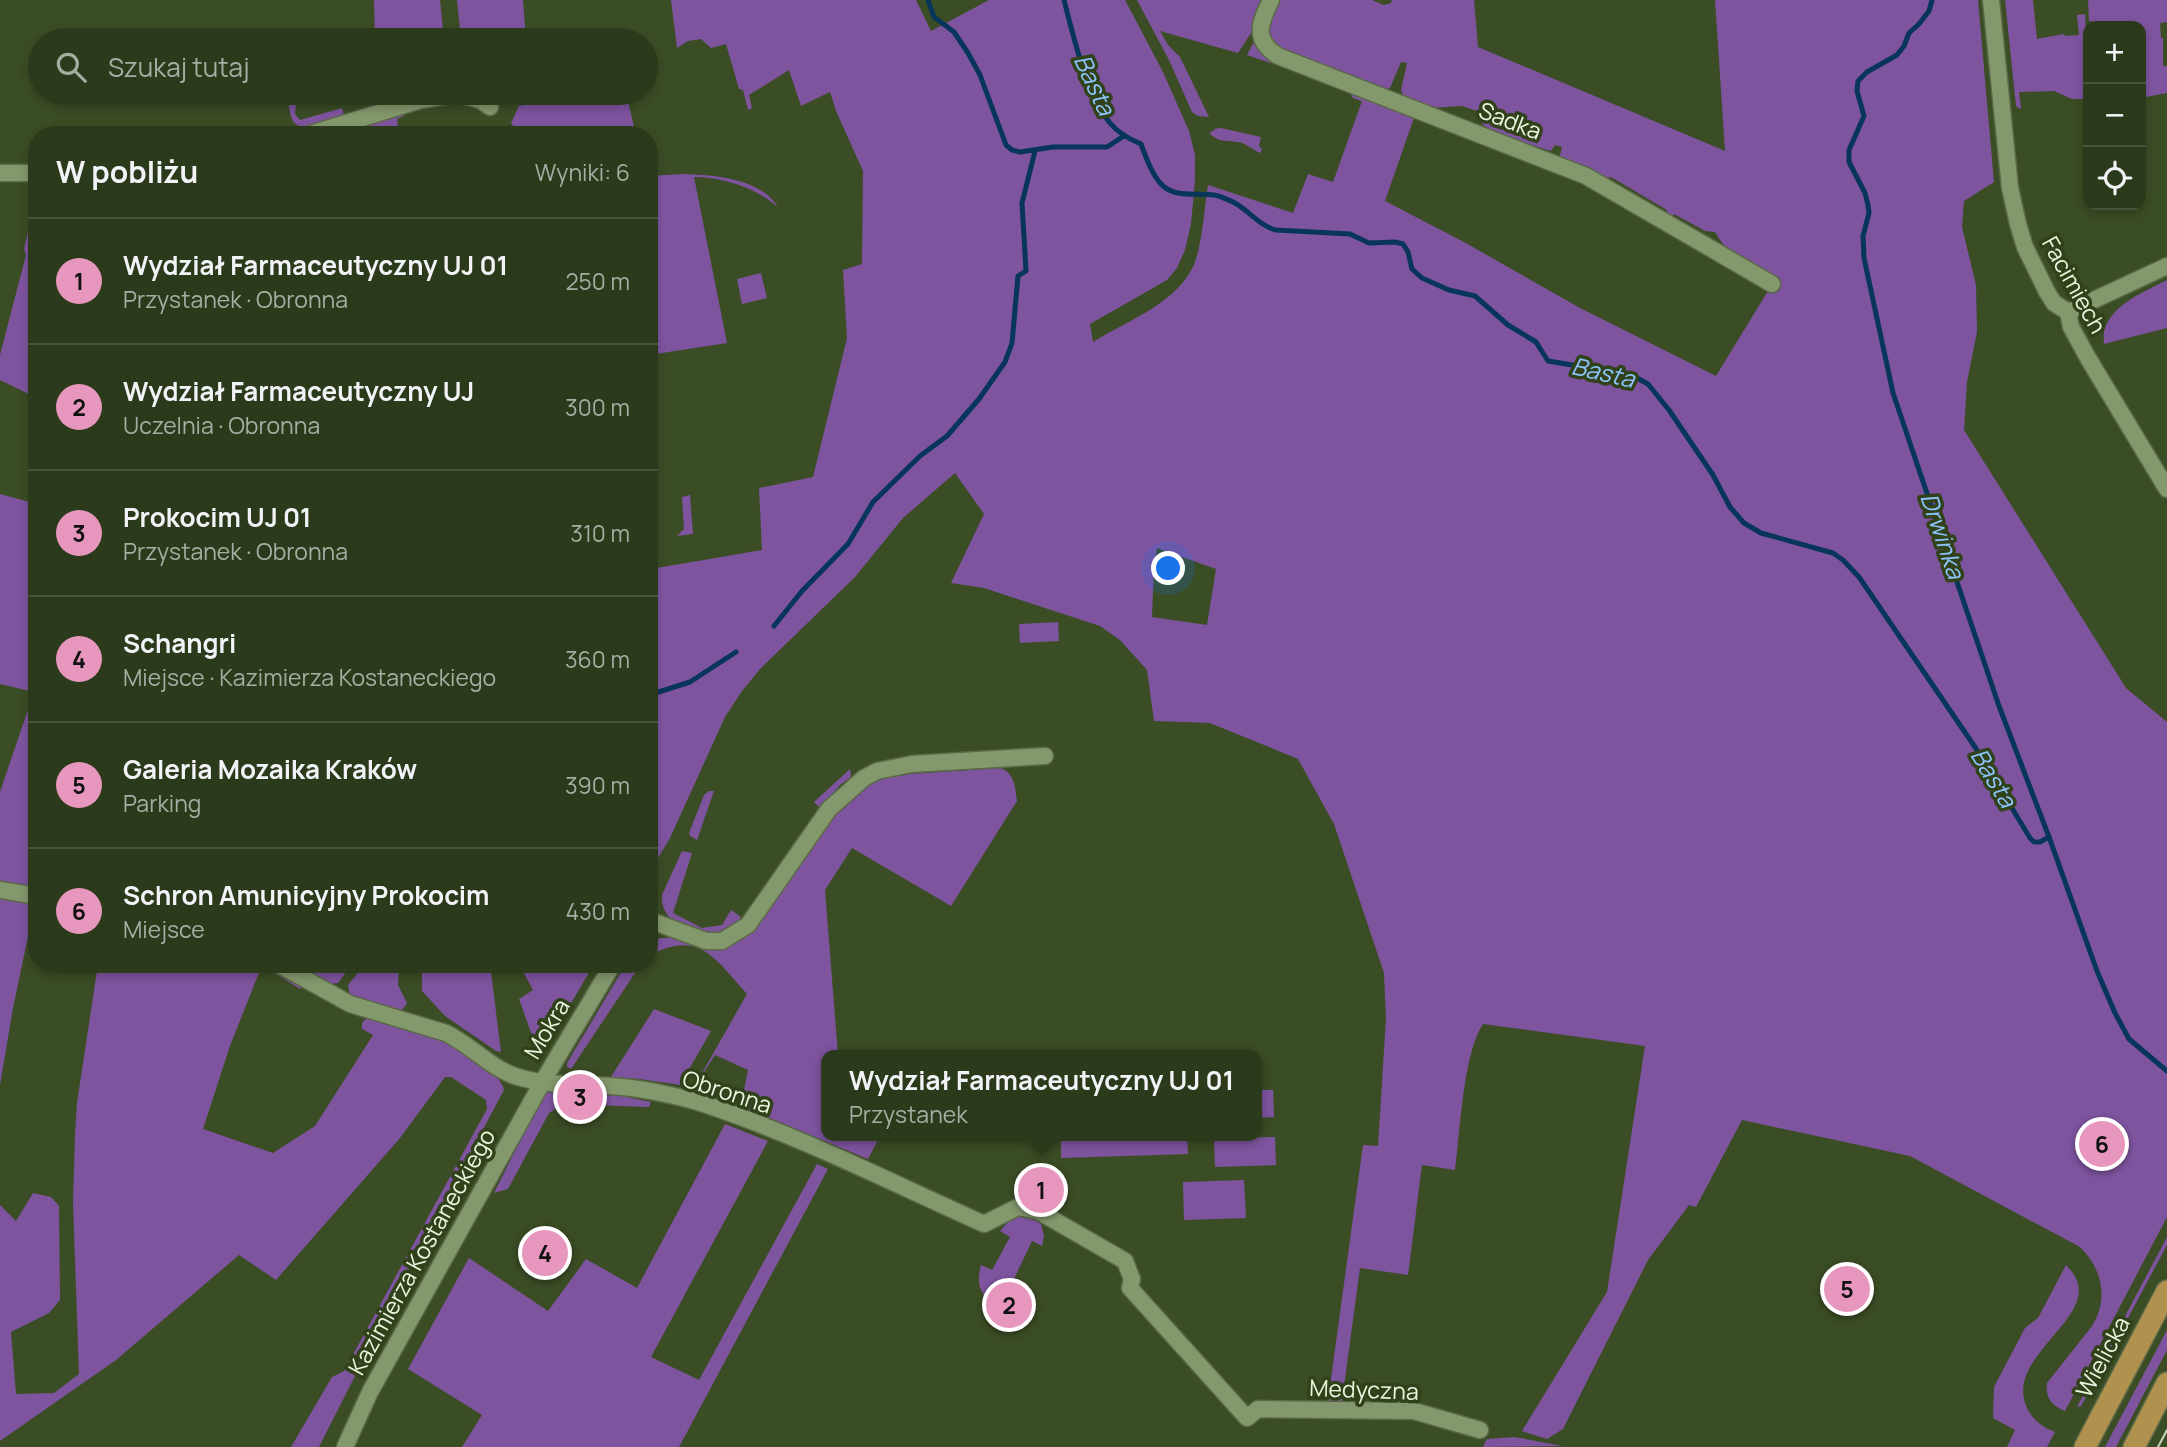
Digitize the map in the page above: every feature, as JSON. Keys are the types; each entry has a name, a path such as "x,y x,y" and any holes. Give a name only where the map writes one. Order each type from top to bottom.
{"main road":[{"name":"Wielicka","path":"2085,1447 2167,1291"},
{"path":"2134,1447 2167,1383"}],"street":[{"name":"Sadka","path":"1271,0 1260,27 1261,37 1270,51 1278,56 1586,176 1772,284"},
{"name":"Facimiech","path":"1992,0 2010,188 2025,247 2054,303 2068,312 2071,327 2088,358 2167,488"},
{"path":"336,126 405,105"},
{"path":"0,173 28,173"},
{"path":"2068,312 2167,266"},
{"path":"658,923 706,941 722,941 748,925 829,809 864,778 877,771 912,764 1045,756"},
{"path":"0,890 28,895"},
{"name":"Obronna","path":"294,973 342,1000 446,1033 496,1067 517,1077 567,1085 626,1087 698,1102 864,1168 984,1224 1018,1207 1038,1211 1125,1261 1132,1279 1130,1288 1247,1418"},
{"name":"Mokra","path":"543,1081 608,973"},
{"name":"Kazimierza Kostaneckiego","path":"345,1447 370,1392 543,1081"},
{"name":"Medyczna","path":"1247,1418 1258,1409 1414,1411 1480,1430"}],"shaded area":[{"path":"374,0 440,0 443,28 375,28"},
{"path":"457,0 523,0 525,28 460,28"},
{"path":"671,0 916,0 931,31 989,0 1125,0 1163,72 1189,131 1195,155 1191,224 1185,250 1177,268 1167,280 1090,324 1093,342 1165,300 1187,276 1195,262 1200,243 1208,185 1293,213 1308,174 1333,182 1362,101 1353,98 1348,90 1336,85 1247,55 1256,38 1261,49 1277,61 1415,115 1385,201 1580,308 1716,376 1768,291 1773,292 1778,287 1774,276 1724,246 1715,232 1705,231 1674,214 1671,219 1666,216 1667,210 1611,177 1602,179 1559,159 1562,147 1555,145 1551,151 1485,131 1486,127 1482,124 1483,113 1462,106 1431,108 1405,100 1401,90 1407,63 1401,62 1390,88 1383,91 1283,54 1270,42 1266,29 1277,0 1372,0 1384,5 1392,0 1474,0 1478,47 1725,151 1715,0 1978,0 1994,182 1964,201 1962,227 1976,285 1977,332 1967,382 1964,430 2126,688 2167,722 2167,1217 2065,1411 2050,1401 2047,1383 2092,1326 2101,1295 2101,1284 2094,1264 2080,1247 1910,1156 1742,1120 1696,1207 1689,1205 1648,1260 1563,1429 1547,1439 1522,1431 1607,1292 1645,1046 1483,1024 1476,1037 1467,1073 1455,1170 1422,1165 1408,1275 1360,1268 1342,1401 1327,1401 1363,1145 1378,1146 1386,1018 1384,973 1334,824 1298,759 1210,723 1154,721 1147,670 1120,640 1100,626 984,588 951,583 984,514 955,473 903,518 855,577 760,669 742,691 725,717 670,838 658,858 658,568 762,550 759,488 813,477 847,338 843,270 862,264 863,171 830,92 801,106 789,70 749,95 752,108 748,110 726,44 711,48 701,39 688,41 677,48","holes":["1157,548 1216,569 1207,625 1152,617"]},
{"path":"1137,0 1267,0 1253,30 1238,53 1160,31 1168,45 1180,57 1209,117 1198,116 1192,112 1169,60"},
{"path":"2005,0 2033,0 2037,39 2064,34 2079,35 2077,15 2085,14 2083,99 2072,99 2054,91 2019,92 2021,108 2016,106"},
{"path":"2088,0 2167,0 2167,22 2160,23 2163,66 2167,66 2167,93 2146,97 2146,21 2089,21"},
{"path":"289,105 296,105 295,114 300,120 342,108 344,115 312,126 300,126 292,119"},
{"path":"629,105 634,126 514,126 511,123 519,106"},
{"path":"403,114 404,116 397,119 398,126 362,126"},
{"path":"1221,128 1261,137 1260,153 1243,143 1220,140 1209,133"},
{"path":"683,174 735,180 760,190 778,207 760,194 739,185 694,177 727,343 658,354 658,175"},
{"path":"28,232 28,394 0,380 0,355 26,255 24,249"},
{"path":"761,273 767,298 742,304 737,279"},
{"path":"2167,280 2167,328 2104,344 2105,328 2109,319 2123,305"},
{"path":"0,494 28,502 28,691 0,684"},
{"path":"690,495 693,534 677,536 684,529 682,497"},
{"path":"1058,622 1059,641 1020,643 1019,624"},
{"path":"28,710 28,887 0,882 0,792"},
{"path":"1000,768 1009,773 1015,786 1017,801 951,906 852,848 825,890 838,1050 821,1050 821,1139 741,1106 748,1070 715,1055 693,1089 747,994 716,960 705,952 681,945 658,952 658,938 676,938 722,947 858,791 880,779 910,774"},
{"path":"850,769 851,777 840,785 821,809 814,802"},
{"path":"714,791 697,840 689,833 704,795"},
{"path":"682,851 692,853 673,913 702,928 722,925 731,910 741,917 732,926 720,932 707,933 680,926 670,918 664,908 662,895"},
{"path":"0,897 28,902 28,937 0,1085"},
{"path":"97,973 259,973 230,1046 203,1129 273,1153 315,1126 373,1035 362,1029 362,1023 366,1019 404,1027 448,1042 478,1060 495,1075 504,1090 319,1447 291,1447 332,1377 344,1371 487,1109 486,1100 451,1077 445,1077 400,1138 276,1280 239,1255 116,1360 0,1441 0,1205 16,1221 33,1193 51,1197 59,1206 60,1300 49,1313 11,1332 16,1394 54,1393 79,1374 73,1203 77,1103"},
{"path":"275,973 284,973 302,986 300,989"},
{"path":"312,973 345,973 338,983 329,984"},
{"path":"358,973 399,973 398,985 407,1003 402,1010 350,995 348,985"},
{"path":"422,973 491,973 501,1052 445,1016 422,991"},
{"path":"524,973 589,973 567,1010 555,1004 534,1041 519,999 533,990"},
{"path":"621,973 635,973 571,1069 567,1067"},
{"path":"654,1009 711,1031 680,1085 611,1077"},
{"path":"548,1090 621,1096 651,1102 649,1107 563,1104 549,1113 508,1189 494,1193 534,1113"},
{"path":"1262,1090 1273,1090 1274,1117 1262,1118"},
{"path":"725,1124 768,1141 651,1357 699,1380 817,1164 828,1169 679,1447 462,1447 482,1415 408,1369 469,1258 548,1311 586,1259 637,1288"},
{"path":"1262,1137 1275,1137 1276,1165 1215,1167 1214,1141 1262,1141"},
{"path":"825,1141 877,1141 868,1159"},
{"path":"1061,1141 1187,1141 1188,1154 1061,1158"},
{"path":"1244,1180 1246,1218 1184,1220 1183,1182"},
{"path":"1019,1217 1031,1218 1041,1224 1044,1236 1042,1246 1032,1241 1013,1281 1023,1287 1021,1291 1011,1299 995,1305 985,1297 980,1288 981,1265 992,1270 1010,1237 1000,1231 1008,1222"},
{"path":"2167,1237 2167,1245 2081,1406 2077,1407"},
{"path":"2066,1265 2078,1283 2077,1300 2069,1317 2029,1369 2023,1388 2027,1408 2032,1416 2055,1432 2047,1447 2007,1447 2015,1430 1993,1418 1994,1387 2025,1328 2038,1318"},
{"path":"2167,1330 2167,1350 2116,1447 2105,1447"},
{"path":"1515,1437 1562,1446 1483,1447 1487,1439"}],"waterway":[{"path":"928,0 934,17 954,32 968,53 980,75 1006,145 1012,150 1020,152 1053,147 1107,147 1124,136"},
{"name":"Basta","path":"1064,0 1094,97 1110,123 1128,138 1141,144 1154,175 1167,189 1179,193 1222,197 1276,230 1350,234 1369,243 1403,244 1412,269 1422,278 1449,290 1475,296 1508,325 1536,342 1548,361 1615,372 1648,384 1669,410 1713,475 1730,507 1744,523 1761,533 1833,553 1859,577 1977,750 2030,838 2034,842 2040,842 2049,837"},
{"name":"Drwinka","path":"1932,0 1929,11 1909,33 1897,55 1867,72 1858,81 1857,91 1864,116 1849,150 1849,162 1865,193 1868,205 1869,213 1863,236 1864,258 1893,393 1999,706 2097,971 2129,1039 2167,1071"},
{"path":"774,626 802,591 848,544 873,502 920,456 947,436 979,399 1005,362 1012,343 1018,276 1026,271 1022,203 1035,151"},
{"path":"658,692 690,682 736,652"}],"tram line":[{"path":"2158,1447 2167,1430"}],"place":[{"name":"Prokocim UJ 01","path":"580,1097"},
{"name":"Schron Amunicyjny Prokocim","path":"2102,1144"},
{"name":"Wydział Farmaceutyczny UJ 01","path":"1041,1190"},
{"name":"Schangri","path":"545,1253"},
{"name":"Galeria Mozaika Kraków","path":"1847,1289"},
{"name":"Wydział Farmaceutyczny UJ","path":"1009,1305"}]}
